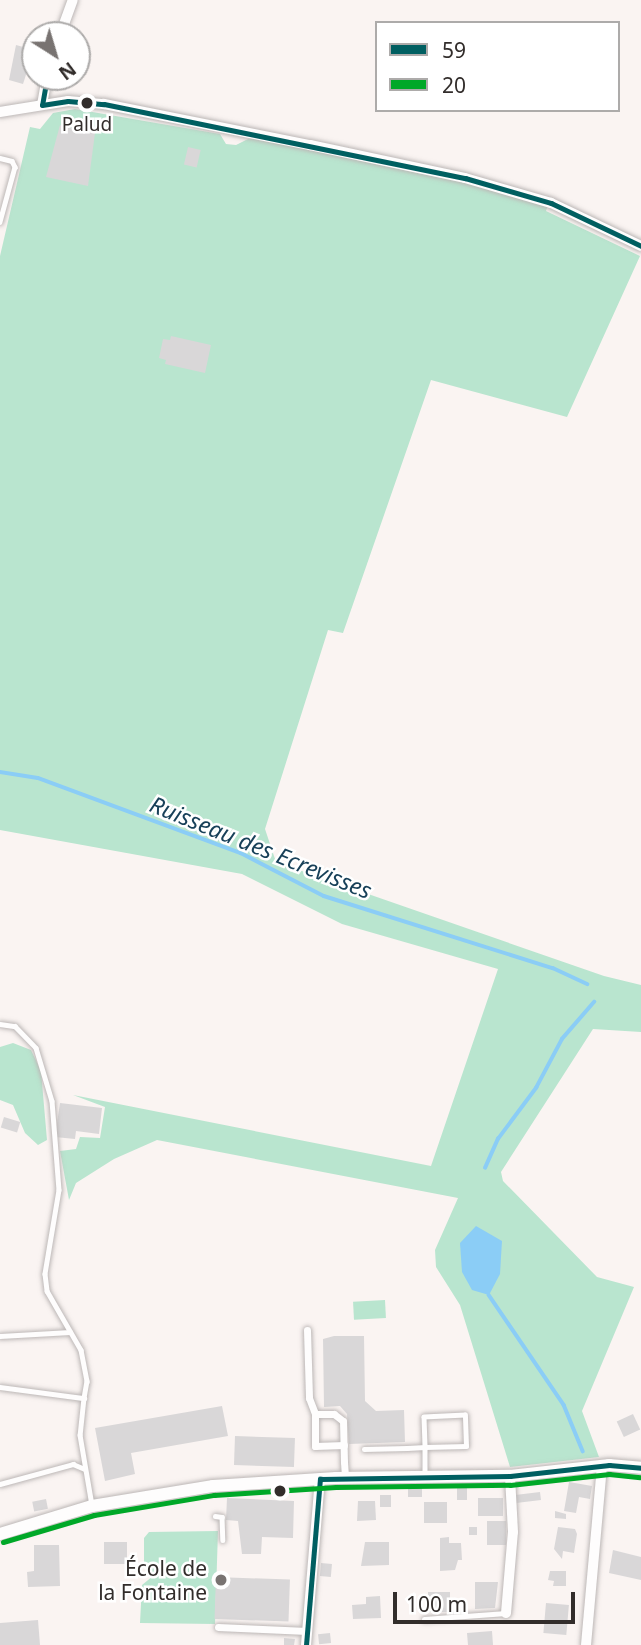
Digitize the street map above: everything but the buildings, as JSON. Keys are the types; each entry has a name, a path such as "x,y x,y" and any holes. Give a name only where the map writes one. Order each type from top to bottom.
{"street":[{"path":"66,21 73,0"},
{"path":"42,105 44,91"},
{"path":"0,112 68,101 104,104 465,178 551,203 641,246"},
{"path":"307,1330 309,1398 314,1414 315,1446 344,1446"},
{"path":"314,1414 334,1414 343,1422 345,1478"},
{"path":"586,1645 602,1466"},
{"path":"0,1534 92,1506 182,1490 320,1479 510,1476 602,1466 641,1468"},
{"path":"506,1613 513,1532 510,1476"},
{"path":"306,1645 320,1479"},
{"path":"218,1627 307,1632"}],"lane":[{"path":"0,158 15,165 0,222"},
{"path":"0,1024 15,1026 36,1048 52,1101 59,1190 45,1274 47,1291 86,1367 80,1434 92,1506"},
{"path":"0,1336 70,1332"},
{"path":"0,1387 84,1398"},
{"path":"364,1449 425,1447 466,1446 465,1415 424,1417 425,1447 425,1476"},
{"path":"0,1484 73,1464 86,1469"},
{"path":"215,1516 222,1517 223,1540"},
{"path":"424,1619 506,1613"}],"green space":[{"path":"75,109 220,134 226,144 236,145 250,138 462,182 548,205 546,211 640,256 567,417 431,380 343,633 328,630 265,829 276,862 604,976 641,985 641,1032 593,1029 501,1172 503,1181 597,1277 634,1287 582,1411 599,1457 510,1467 460,1305 436,1267 435,1250 458,1198 157,1140 114,1159 76,1183 69,1200 60,1151 76,1149 80,1137 100,1138 105,1107 73,1095 431,1166 498,969 342,924 242,874 0,830 0,256 30,127 40,129 53,113"},
{"path":"13,1043 31,1050 41,1071 47,1140 38,1145 25,1133 13,1105 0,1100 0,1047"},
{"path":"385,1300 386,1318 354,1320 353,1302"},
{"path":"218,1531 215,1624 140,1623 142,1585 153,1576 144,1566 144,1538 149,1532"}],"water":[{"path":"476,1226 502,1241 500,1274 489,1295 472,1290 462,1272 460,1243"}],"waterway":[{"name":"Ruisseau des Ecrevisses","path":"0,772 38,778 241,853 324,896 553,968 588,984"},
{"name":"Ruisseau des Ecrevisses","path":"485,1168 498,1139 536,1088 562,1039 594,1002"},
{"name":"Ruisseau des Ecrevisses","path":"489,1295 564,1405 583,1451"}],"transit line":[{"name":"59","path":"44,91 42,105 68,101 104,104 465,178 551,203 641,246"},
{"name":"59","path":"320,1479 510,1476 609,1465 641,1468"},
{"name":"20","path":"3,1542 94,1515 214,1495 336,1487 510,1485 609,1474 640,1477"},
{"name":"59","path":"306,1645 320,1479"}],"place":[{"name":"Palud","path":"87,103"},
{"name":"École de la Fontaine","path":"221,1580"}]}
